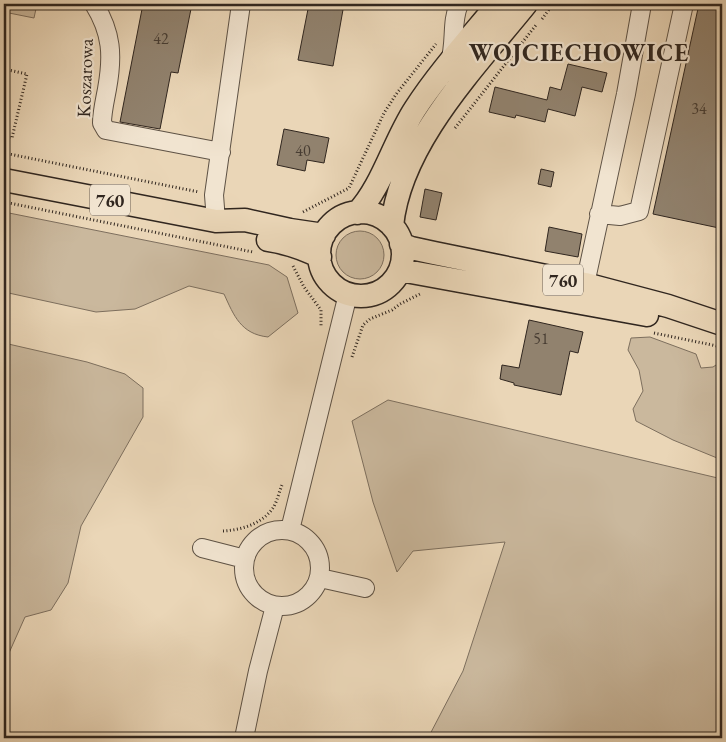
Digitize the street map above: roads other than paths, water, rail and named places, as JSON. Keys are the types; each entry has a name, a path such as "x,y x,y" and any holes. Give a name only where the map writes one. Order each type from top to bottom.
{"main road":[{"path":"498,4 416,108 403,129 367,202 357,213 347,215 338,220 324,235 320,257 322,269 338,289 348,294 359,296 379,292 388,286 400,270 402,260 397,235 398,192 422,141 436,117 526,4"},
{"name":"760","path":"4,180 216,221 245,220 324,235"},
{"name":"760","path":"357,213 376,215 411,248 585,284 668,306 722,324"},
{"name":"760","path":"216,221 246,235 288,243 320,257"},
{"name":"760","path":"400,270 668,318 722,324"}],"street":[{"name":"Koszarowa","path":"94,4 109,34 111,57 102,117 102,123 106,130 221,152"},
{"path":"216,221 214,195 241,4"},
{"path":"448,65 453,50 454,15 459,4"},
{"path":"585,284 626,94 642,4"},
{"path":"600,214 620,216 639,211 684,4"},
{"path":"290,530 348,294"},
{"path":"290,530 301,534 316,548 320,558 320,578 315,589 298,604 275,606 256,597 250,589 245,579 245,559 257,538 268,532 290,530"},
{"path":"202,548 245,559"},
{"path":"320,578 365,588"},
{"path":"244,738 258,671 275,606"}],"district":[{"name":"WOJCIECHOWICE","path":"579,52"}]}
